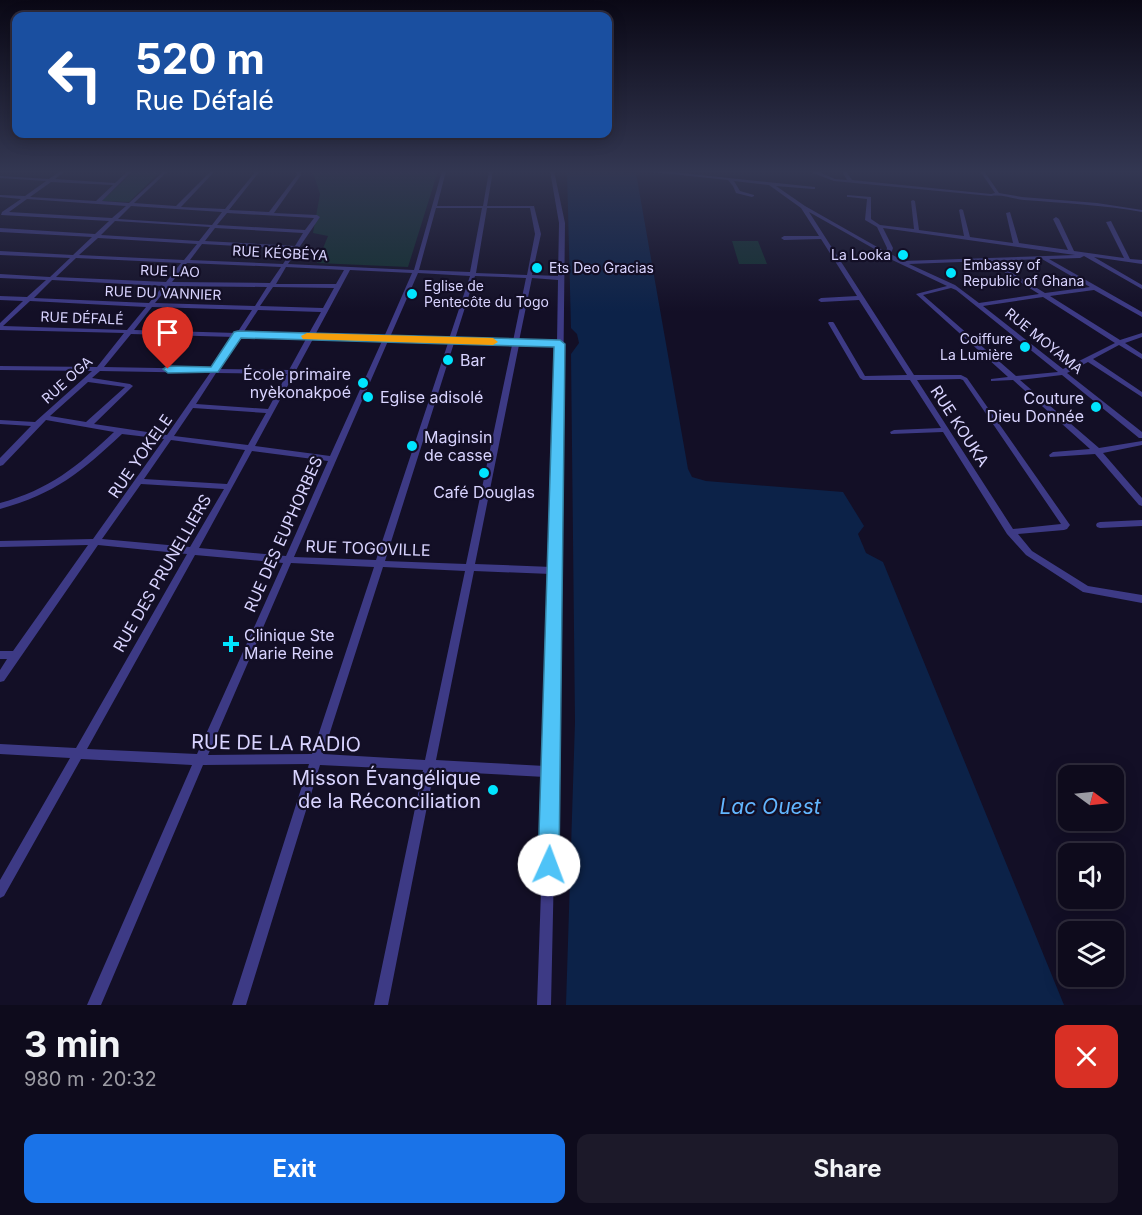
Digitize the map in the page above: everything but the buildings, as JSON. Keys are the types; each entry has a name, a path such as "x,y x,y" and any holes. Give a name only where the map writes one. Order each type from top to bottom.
{"street":[{"path":"67,218 306,232"},
{"name":"RUE OGA","path":"0,463 36,424 99,369 219,218"},
{"name":"RUE YOKELE","path":"0,678 191,406 316,218"},
{"name":"RUE DES EUPHORBES","path":"94,1005 332,459 387,339 416,271 433,218"},
{"path":"239,1005 472,274 481,218"},
{"path":"381,1005 538,234 534,218"},
{"path":"544,1005 552,772 561,218"},
{"name":"RUE KOUKA","path":"809,218 1010,532 1029,553 1086,589 1142,599"},
{"name":"RUE MOYAMA","path":"821,218 888,256 954,286 1142,436"},
{"path":"868,218 868,220 879,225 1140,262"},
{"path":"915,218 917,231"},
{"path":"963,218 967,237"},
{"path":"1009,218 1016,244"},
{"path":"1056,219 1071,251"},
{"path":"0,327 114,220"},
{"path":"1109,222 1127,259"},
{"path":"879,225 891,249 888,256"},
{"path":"0,230 296,248"},
{"path":"784,238 822,237"},
{"name":"RUE KÉGBÉYA","path":"0,253 560,278"},
{"path":"901,262 1044,258 1085,254 1142,287"},
{"path":"1044,258 1142,315"},
{"path":"990,260 1142,357"},
{"name":"RUE DES PRUNELLIERS","path":"0,892 229,487 348,268"},
{"name":"RUE LAO","path":"0,276 167,284 338,286"},
{"path":"954,286 922,291 919,294 1097,451 1142,502"},
{"path":"979,305 1094,288"},
{"name":"RUE DU VANNIER","path":"0,298 326,310"},
{"path":"820,300 861,298"},
{"path":"831,323 863,378 911,376 963,378 1066,525 1010,532"},
{"name":"RUE DÉFALÉ","path":"0,327 560,344"},
{"path":"993,381 1052,375 1119,343 1142,335"},
{"path":"1089,359 1142,395"},
{"path":"0,368 290,372"},
{"path":"88,425 130,386 89,380"},
{"path":"191,406 269,411"},
{"path":"44,417 120,431 332,459"},
{"path":"0,422 36,424"},
{"path":"894,432 945,430"},
{"path":"0,506 36,494 72,475 120,431"},
{"path":"1053,455 1097,451 1142,443"},
{"path":"139,481 229,487"},
{"path":"1100,525 1142,523"},
{"name":"RUE TOGOVILLE","path":"0,544 96,542 289,560 556,571"},
{"path":"0,655 16,655"},
{"name":"RUE DE LA RADIO","path":"0,749 200,760 316,759 552,772"}],"green space":[{"path":"316,218 423,218 408,267 317,263 328,236 313,233"},
{"path":"732,241 758,241 767,264 739,264"}],"water":[{"name":"Lac Ouest","path":"568,218 644,218 688,469 692,477 706,481 843,492 864,526 858,534 866,553 883,562 1064,1005 566,1005 575,722 571,354 579,343 577,334 571,328"}],"slow traffic":[{"path":"307,336 493,342"}],"place":[{"name":"La Looka","path":"903,255"},
{"name":"Ets Deo Gracias","path":"537,268"},
{"name":"Embassy of Republic of Ghana","path":"951,273"},
{"name":"Eglise de Pentecôte du Togo","path":"412,294"},
{"name":"Coiffure La Lumière","path":"1025,347"},
{"name":"Bar","path":"448,360"},
{"name":"École primaire nyèkonakpoé","path":"363,383"},
{"name":"Eglise adisolé","path":"368,397"},
{"name":"Couture Dieu Donnée","path":"1096,407"},
{"name":"Maginsin de casse","path":"412,446"},
{"name":"Café Douglas","path":"484,473"},
{"name":"Clinique Ste Marie Reine","path":"231,644"},
{"name":"Misson Évangélique de la Réconciliation","path":"493,790"}],"route":[{"path":"168,369 214,370 238,335 560,344 549,865"}]}
